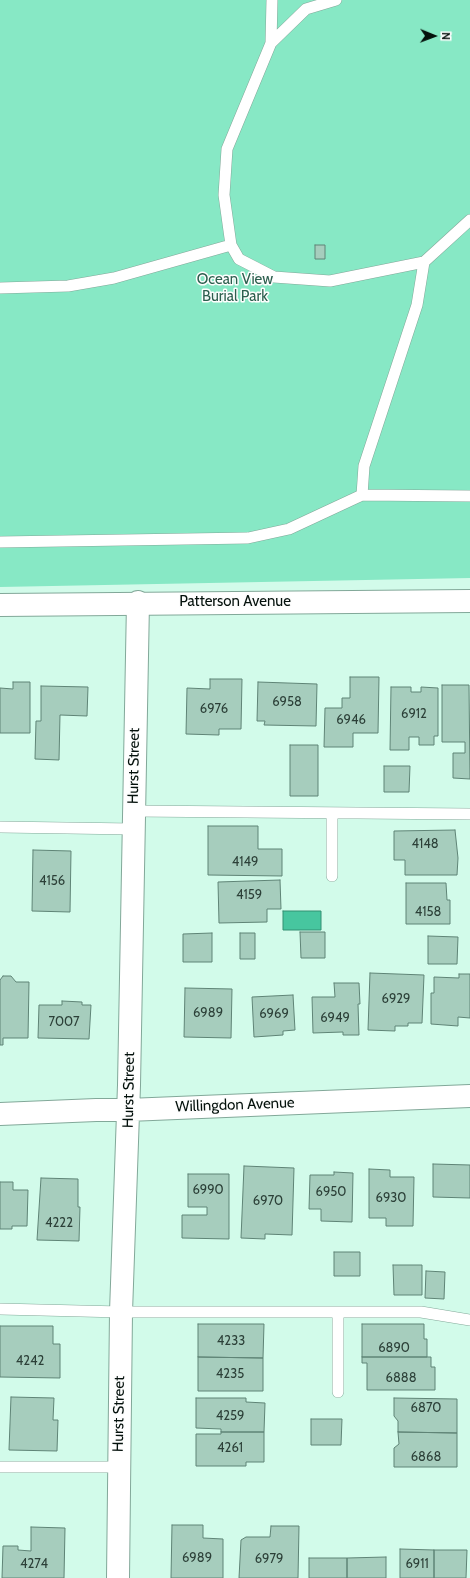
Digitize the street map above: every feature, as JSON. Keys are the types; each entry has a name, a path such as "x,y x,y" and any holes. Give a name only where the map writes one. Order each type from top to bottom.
{"street":[{"name":"Patterson Avenue","path":"0,605 138,602 470,601"},
{"name":"Hurst Street","path":"118,1578 118,1467 121,1312 128,1110 138,602"},
{"name":"Willingdon Avenue","path":"0,1114 470,1096"}],"lane":[{"path":"272,0 271,43 227,149 224,196 230,245 239,258 274,277 330,281 424,262 470,220"},
{"path":"271,43 306,9 336,0"},
{"path":"0,288 68,286 114,278 230,245"},
{"path":"362,495 364,466 417,305 424,262"},
{"path":"0,542 248,538 289,529 362,495 470,496"},
{"path":"332,814 332,876"},
{"path":"0,827 133,820 332,814 470,814"},
{"path":"0,1309 121,1312 422,1312 470,1320"},
{"path":"338,1312 338,1392"},
{"path":"0,1467 118,1467"}],"green space":[{"name":"Ocean View Burial Park","path":"0,0 470,0 470,578 0,587"}],"shaded area":[{"path":"283,911 321,911 321,930 283,930"}],"building":[{"path":"315,245 325,245 325,259 315,259"},
{"path":"350,677 379,677 378,733 353,733 353,747 324,747 325,708 342,708 342,698 350,698"},
{"path":"210,679 242,679 241,729 219,729 219,735 186,734 187,688 210,689"},
{"path":"13,682 30,682 30,733 0,733 0,688 13,689"},
{"path":"258,682 317,684 316,726 264,725 265,721 257,721"},
{"path":"442,685 469,685 470,779 453,778 453,753 465,753 465,742 442,742"},
{"path":"41,686 88,687 87,716 60,715 59,760 35,759 36,721 41,721"},
{"path":"391,687 411,687 411,692 421,692 421,687 438,688 438,736 434,736 434,745 419,745 419,737 409,737 409,750 390,750"},
{"path":"290,745 318,745 318,796 290,796"},
{"path":"384,766 410,766 409,792 384,792"},
{"path":"208,826 258,826 258,849 282,849 282,876 208,875"},
{"path":"455,830 458,858 457,875 405,875 405,860 394,860 394,831"},
{"path":"33,850 71,851 70,912 32,911"},
{"path":"280,880 281,909 267,909 267,922 219,923 218,882"},
{"path":"406,883 446,883 447,900 450,900 450,924 406,924"},
{"path":"300,932 325,932 325,958 301,958"},
{"path":"212,933 212,962 183,962 183,934"},
{"path":"240,933 255,933 255,959 240,959"},
{"path":"428,936 458,937 457,964 428,964"},
{"path":"370,973 424,975 422,1023 408,1023 408,1026 395,1026 395,1031 368,1030"},
{"path":"459,974 470,974 470,1018 458,1017 458,1026 431,1024 431,993 434,993 434,977 459,978"},
{"path":"3,976 11,976 16,982 29,982 28,1038 3,1038 3,1045 0,1045 0,980"},
{"path":"334,983 359,983 359,1035 343,1035 343,1032 313,1033 312,997 335,997"},
{"path":"185,988 232,989 231,1038 184,1037"},
{"path":"293,995 295,1030 283,1031 283,1035 254,1037 252,997"},
{"path":"62,1001 82,1002 82,1005 91,1005 89,1039 38,1038 39,1005 62,1005"},
{"path":"433,1164 470,1165 470,1198 433,1197"},
{"path":"244,1166 294,1168 292,1235 265,1234 265,1239 241,1238"},
{"path":"369,1169 390,1170 390,1177 414,1177 413,1226 386,1226 386,1218 369,1218"},
{"path":"334,1172 353,1173 352,1222 321,1221 321,1209 309,1209 310,1175 334,1175"},
{"path":"188,1174 229,1174 229,1239 182,1238 182,1215 207,1215 207,1207 188,1207"},
{"path":"41,1178 78,1179 78,1207 80,1207 79,1241 37,1240"},
{"path":"0,1182 13,1182 13,1190 28,1190 27,1226 12,1226 12,1229 0,1229"},
{"path":"334,1252 360,1252 360,1276 334,1276"},
{"path":"393,1265 422,1265 422,1295 394,1295"},
{"path":"426,1271 445,1272 444,1299 425,1298"},
{"path":"198,1324 264,1324 263,1358 198,1357"},
{"path":"362,1324 424,1324 424,1339 427,1339 427,1357 362,1357"},
{"path":"0,1326 53,1326 53,1344 60,1344 60,1378 0,1377"},
{"path":"198,1357 263,1358 263,1391 198,1391"},
{"path":"362,1357 431,1357 431,1367 435,1367 435,1390 367,1390 367,1363 362,1363"},
{"path":"11,1397 54,1398 53,1420 58,1420 57,1451 9,1450"},
{"path":"196,1398 246,1398 246,1402 265,1403 264,1432 221,1432 221,1429 196,1428"},
{"path":"394,1398 457,1399 457,1433 398,1432 398,1421 394,1416"},
{"path":"311,1419 342,1419 341,1445 311,1445"},
{"path":"221,1432 264,1432 264,1462 246,1462 246,1466 196,1466 196,1434 221,1434"},
{"path":"398,1432 457,1433 457,1467 394,1467 394,1448 399,1444"},
{"path":"172,1525 203,1525 203,1538 223,1539 223,1578 171,1578"},
{"path":"271,1526 299,1526 298,1578 239,1578 241,1540 246,1537 270,1537"},
{"path":"31,1527 65,1528 64,1578 2,1578 3,1546 18,1546 18,1550 31,1551"},
{"path":"400,1549 434,1550 434,1578 400,1578"},
{"path":"434,1550 467,1550 466,1578 434,1578"},
{"path":"386,1557 386,1578 347,1578 347,1558"},
{"path":"309,1558 347,1558 347,1578 309,1578"}]}
